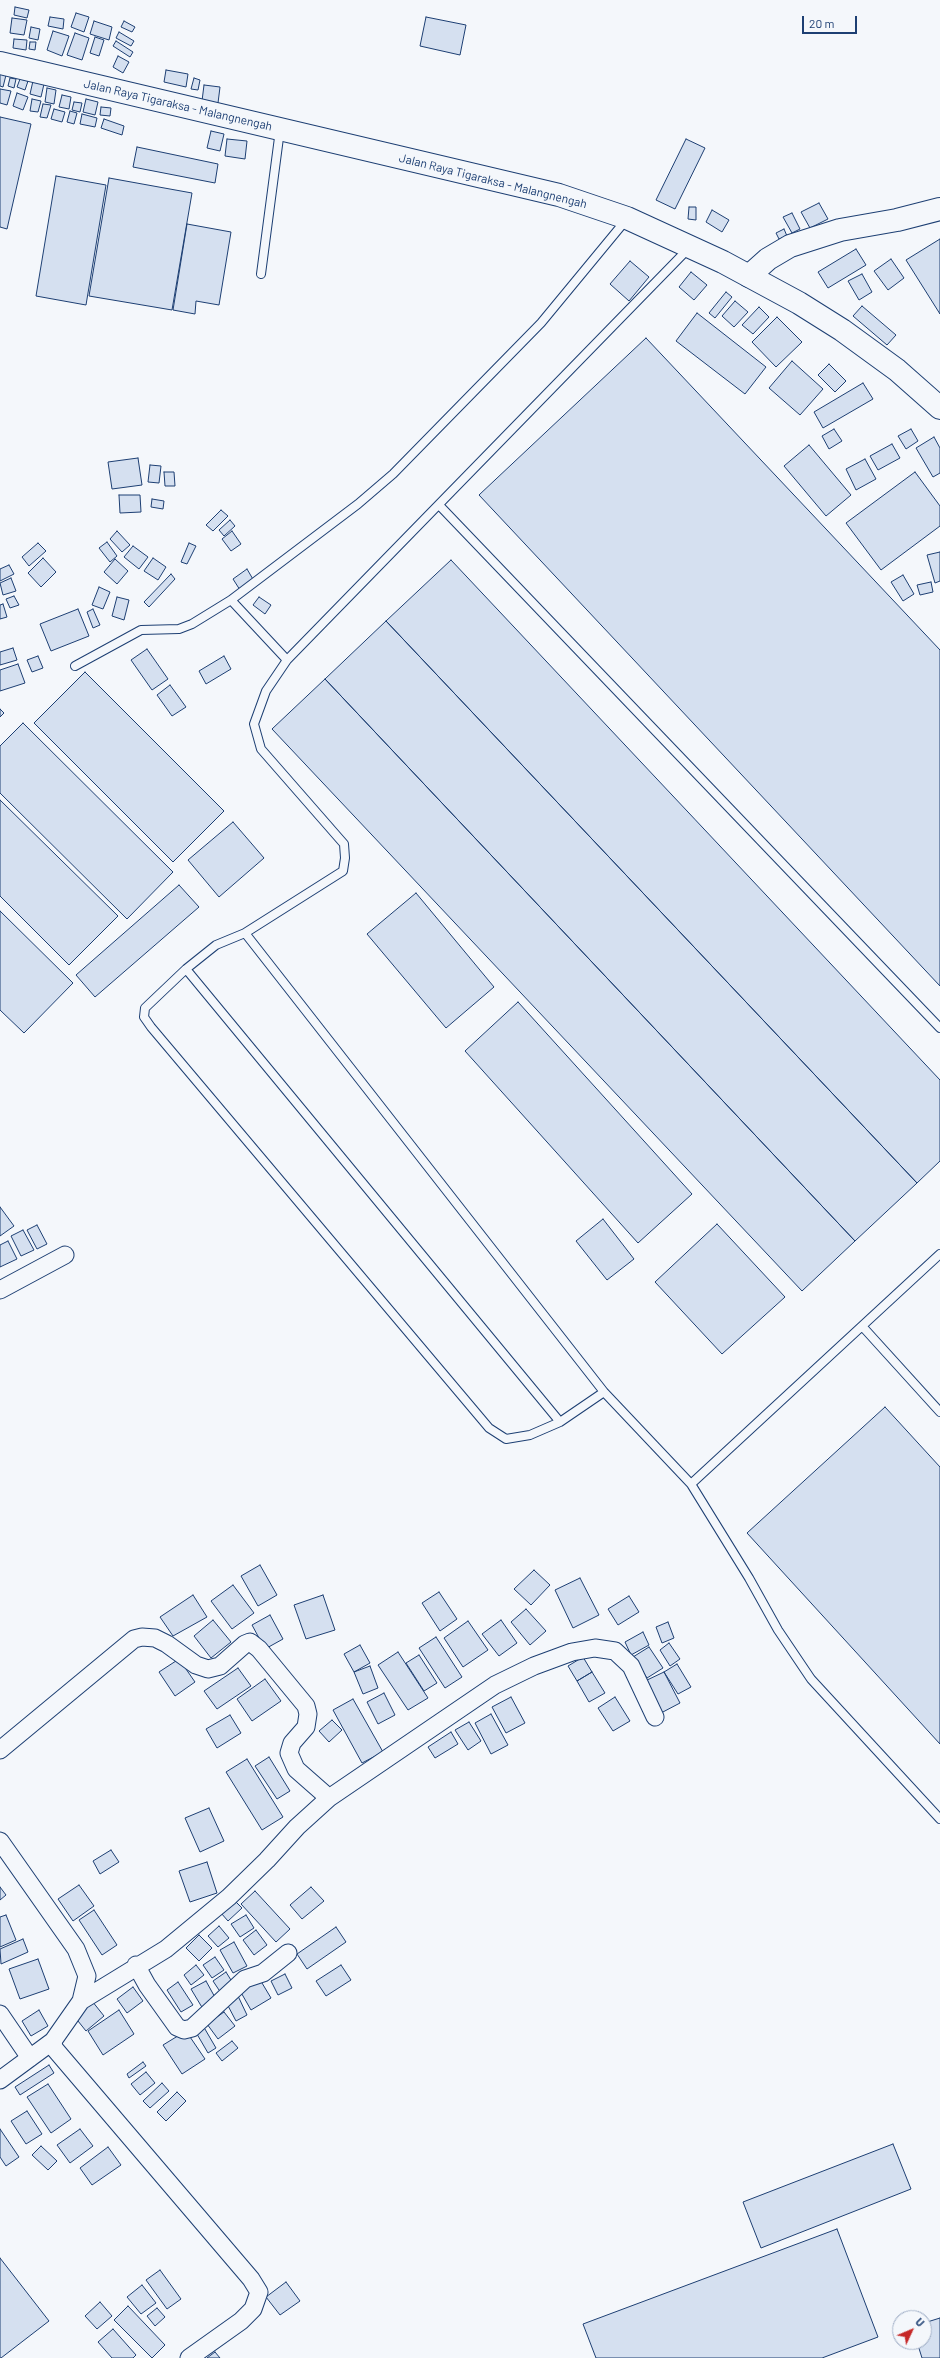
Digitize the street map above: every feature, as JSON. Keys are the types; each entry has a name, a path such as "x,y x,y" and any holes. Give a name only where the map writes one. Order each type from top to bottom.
{"main road":[{"name":"Jalan Raya Tigaraksa - Malangnengah","path":"0,62 559,195 627,218 749,276 799,303 842,330 897,370 940,408"},
{"path":"749,276 768,259 803,241 840,230 897,220 940,209"}],"street":[{"path":"0,1290 65,1254"},
{"path":"0,1750 134,1640 142,1637 155,1638 167,1644 196,1665 208,1669 220,1666 244,1644 250,1642 259,1649 306,1706 308,1714 306,1727 292,1743 289,1753 296,1769 329,1798"},
{"path":"81,2001 136,1965 166,1949 229,1897 267,1860 297,1827 329,1798 495,1685 534,1666 572,1652 605,1648 615,1651 631,1666 654,1717"},
{"path":"0,1841 76,1949 87,1976 81,2001 53,2041 0,2080"},
{"path":"136,1965 147,1985 177,2027 184,2030 192,2028 245,1979 263,1973 288,1953"},
{"path":"0,2014 30,2058"},
{"path":"53,2041 54,2048 80,2080 251,2279 258,2292 253,2309 241,2321 189,2358"}],"lane":[{"path":"261,274 280,129"},
{"path":"75,666 141,630 179,628 192,624 231,600 358,504 393,474 541,323 627,218"},
{"path":"604,1392 560,1422 530,1435 506,1439 489,1428 144,1017 145,1008 186,969 216,945 245,933 343,871 345,858 344,844 261,749 254,724 266,691 288,660 690,247"},
{"path":"438,505 940,1028"},
{"path":"231,600 288,660"},
{"path":"245,933 604,1392 691,1484 749,1578 778,1630 810,1679 940,1819"},
{"path":"186,969 560,1422"},
{"path":"691,1484 940,1254"},
{"path":"862,1326 940,1412"}],"building":[{"path":"15,7 29,10 27,18 14,15"},
{"path":"76,13 89,17 84,32 71,27"},
{"path":"50,17 64,19 63,29 48,26"},
{"path":"426,17 466,25 460,55 420,46"},
{"path":"12,18 27,20 24,35 10,33"},
{"path":"94,21 112,27 109,40 90,34"},
{"path":"124,21 135,27 132,32 121,27"},
{"path":"31,27 40,29 38,40 29,38"},
{"path":"53,31 69,36 62,56 47,50"},
{"path":"119,32 134,41 131,46 116,38"},
{"path":"75,33 89,38 82,60 67,55"},
{"path":"95,37 104,40 99,56 90,53"},
{"path":"14,39 27,40 26,50 13,48"},
{"path":"116,41 133,52 130,57 113,46"},
{"path":"30,42 36,42 35,50 29,49"},
{"path":"118,56 129,62 123,73 113,67"},
{"path":"166,70 188,74 186,87 164,82"},
{"path":"0,74 6,75 3,87 0,86"},
{"path":"10,78 16,79 14,88 8,86"},
{"path":"194,78 200,80 198,90 191,89"},
{"path":"20,79 28,81 25,90 17,87"},
{"path":"33,81 44,84 41,97 30,94"},
{"path":"204,85 220,87 218,103 202,101"},
{"path":"47,88 56,90 54,104 45,102"},
{"path":"0,89 11,91 7,105 0,103"},
{"path":"17,93 28,97 23,110 13,106"},
{"path":"62,95 71,97 69,109 59,107"},
{"path":"32,99 41,101 38,112 30,111"},
{"path":"86,99 98,102 95,115 83,112"},
{"path":"74,102 82,103 80,112 72,110"},
{"path":"43,104 51,105 47,118 40,117"},
{"path":"101,107 111,108 110,116 100,115"},
{"path":"54,109 65,112 62,122 51,119"},
{"path":"70,111 77,113 74,124 67,122"},
{"path":"82,114 97,118 95,127 80,124"},
{"path":"0,117 31,124 7,229 0,227"},
{"path":"104,119 124,126 122,135 101,128"},
{"path":"211,131 224,134 220,151 207,148"},
{"path":"227,139 247,141 245,159 225,156"},
{"path":"686,139 705,148 675,209 656,200"},
{"path":"137,147 218,164 215,183 133,167"},
{"path":"56,176 106,185 86,305 36,296"},
{"path":"109,178 192,193 172,310 89,296"},
{"path":"819,203 828,219 810,228 801,212"},
{"path":"689,207 696,207 696,220 688,219"},
{"path":"712,210 729,220 722,232 706,222"},
{"path":"792,213 800,229 792,233 783,217"},
{"path":"187,224 231,232 219,305 196,301 195,314 173,310"},
{"path":"784,229 787,236 779,239 776,233"},
{"path":"940,239 940,314 906,260"},
{"path":"856,249 866,265 828,288 818,272"},
{"path":"891,259 904,278 888,290 874,271"},
{"path":"630,261 649,277 629,301 610,284"},
{"path":"691,272 707,285 694,300 679,287"},
{"path":"862,274 872,292 859,300 848,281"},
{"path":"726,292 732,297 715,318 709,313"},
{"path":"735,301 748,312 734,327 722,316"},
{"path":"862,306 896,335 887,345 853,316"},
{"path":"759,307 769,317 753,334 742,325"},
{"path":"697,313 766,367 745,394 676,341"},
{"path":"777,317 802,342 776,367 752,342"},
{"path":"646,338 940,650 940,986 479,495"},
{"path":"792,361 823,389 800,415 769,388"},
{"path":"829,364 846,381 835,392 818,375"},
{"path":"863,383 873,399 823,428 814,412"},
{"path":"834,429 842,441 829,449 822,436"},
{"path":"911,429 918,441 906,449 898,436"},
{"path":"934,437 940,448 940,473 933,477 916,448"},
{"path":"892,444 900,458 878,470 870,456"},
{"path":"809,445 851,495 826,516 784,466"},
{"path":"138,458 142,485 112,489 108,462"},
{"path":"865,459 876,479 856,490 846,469"},
{"path":"150,465 161,466 159,483 148,482"},
{"path":"164,472 174,472 175,486 165,486"},
{"path":"915,472 940,506 940,526 881,570 846,523"},
{"path":"119,495 140,495 141,512 120,513"},
{"path":"152,499 164,501 163,509 151,507"},
{"path":"221,510 228,516 213,531 206,525"},
{"path":"230,520 235,526 224,536 219,530"},
{"path":"117,531 130,545 122,552 110,539"},
{"path":"232,531 241,544 231,551 222,539"},
{"path":"107,542 117,556 110,562 99,548"},
{"path":"38,543 46,551 29,566 22,557"},
{"path":"189,543 196,546 187,564 181,562"},
{"path":"133,546 148,557 139,569 124,557"},
{"path":"940,552 940,581 935,583 927,555"},
{"path":"43,558 56,572 41,587 28,573"},
{"path":"153,558 166,567 158,580 144,571"},
{"path":"115,559 128,571 117,584 104,572"},
{"path":"451,560 940,1080 940,1161 917,1183 386,621"},
{"path":"9,565 14,574 0,581 0,569"},
{"path":"247,569 254,581 240,590 233,579"},
{"path":"171,574 175,579 149,607 144,602"},
{"path":"903,575 914,594 903,601 891,582"},
{"path":"11,578 16,591 3,595 0,583"},
{"path":"931,582 933,592 920,595 917,585"},
{"path":"99,587 110,592 103,609 92,605"},
{"path":"14,596 19,605 10,608 6,599"},
{"path":"117,597 129,600 124,620 112,616"},
{"path":"259,597 271,605 265,614 253,605"},
{"path":"3,604 7,617 0,619 0,605"},
{"path":"78,609 89,636 51,651 40,624"},
{"path":"93,609 100,625 93,628 87,612"},
{"path":"386,621 917,1183 855,1241 325,679"},
{"path":"13,648 17,660 0,665 0,652"},
{"path":"147,649 168,679 152,690 131,660"},
{"path":"38,656 43,668 32,672 27,660"},
{"path":"224,656 231,669 206,684 199,671"},
{"path":"18,664 25,683 0,691 0,670"},
{"path":"85,672 224,811 173,862 34,723"},
{"path":"325,679 855,1241 802,1291 272,729"},
{"path":"170,685 186,707 172,716 157,695"},
{"path":"0,709 4,713 0,717"},
{"path":"23,723 173,872 127,919 0,793 0,746"},
{"path":"0,800 118,916 69,965 0,896"},
{"path":"233,822 264,858 219,897 188,860"},
{"path":"179,885 199,907 95,997 76,975"},
{"path":"416,893 494,987 446,1028 367,934"},
{"path":"0,911 73,983 24,1033 0,1010"},
{"path":"518,1002 692,1194 638,1243 465,1051"},
{"path":"0,1207 14,1226 0,1236"},
{"path":"603,1219 634,1259 607,1280 576,1241"},
{"path":"717,1224 785,1297 722,1354 655,1282"},
{"path":"37,1225 47,1244 37,1249 27,1230"},
{"path":"23,1230 34,1250 21,1256 11,1236"},
{"path":"8,1241 17,1259 0,1267 0,1245"},
{"path":"885,1407 940,1467 940,1744 747,1533"},
{"path":"260,1565 277,1595 258,1606 241,1576"},
{"path":"534,1570 550,1585 531,1605 514,1589"},
{"path":"580,1578 599,1615 573,1628 555,1590"},
{"path":"233,1585 254,1613 232,1629 211,1601"},
{"path":"439,1592 457,1619 440,1631 422,1603"},
{"path":"193,1595 207,1617 173,1636 160,1617"},
{"path":"323,1595 335,1630 306,1639 294,1605"},
{"path":"629,1596 639,1612 618,1625 608,1609"},
{"path":"526,1609 546,1631 530,1645 511,1622"},
{"path":"270,1615 283,1639 265,1649 252,1625"},
{"path":"213,1620 231,1642 211,1658 194,1636"},
{"path":"501,1620 517,1643 499,1656 482,1634"},
{"path":"468,1621 488,1650 463,1667 444,1638"},
{"path":"668,1622 674,1638 662,1643 656,1627"},
{"path":"643,1632 649,1645 631,1655 625,1642"},
{"path":"436,1637 462,1677 445,1688 419,1648"},
{"path":"669,1643 680,1659 670,1666 660,1650"},
{"path":"360,1645 370,1663 354,1672 344,1654"},
{"path":"649,1647 663,1668 647,1678 633,1657"},
{"path":"398,1652 428,1698 408,1710 378,1665"},
{"path":"419,1655 437,1683 424,1691 406,1663"},
{"path":"583,1657 592,1672 577,1681 568,1666"},
{"path":"179,1659 195,1682 175,1696 159,1672"},
{"path":"677,1664 691,1687 678,1694 664,1672"},
{"path":"370,1666 378,1688 363,1694 354,1672"},
{"path":"238,1668 251,1686 217,1709 204,1691"},
{"path":"592,1672 605,1693 589,1702 577,1681"},
{"path":"664,1672 680,1703 661,1713 645,1681"},
{"path":"265,1679 281,1701 252,1721 237,1699"},
{"path":"384,1693 395,1715 378,1724 367,1702"},
{"path":"511,1697 525,1723 506,1733 492,1707"},
{"path":"615,1697 630,1721 613,1731 598,1708"},
{"path":"353,1699 383,1752 362,1763 333,1710"},
{"path":"491,1714 508,1745 491,1754 475,1723"},
{"path":"230,1715 241,1733 217,1748 206,1729"},
{"path":"332,1720 342,1730 329,1742 319,1731"},
{"path":"469,1722 481,1741 468,1750 455,1730"},
{"path":"451,1732 458,1744 435,1758 428,1747"},
{"path":"269,1757 290,1791 277,1799 255,1766"},
{"path":"247,1759 283,1817 262,1830 226,1772"},
{"path":"209,1808 224,1841 200,1852 185,1818"},
{"path":"111,1850 119,1862 100,1874 93,1861"},
{"path":"207,1862 217,1893 190,1902 179,1871"},
{"path":"79,1885 94,1906 73,1921 58,1899"},
{"path":"0,1887 6,1895 0,1900"},
{"path":"311,1887 324,1901 302,1919 290,1905"},
{"path":"255,1891 290,1929 276,1942 241,1904"},
{"path":"234,1900 242,1908 228,1921 221,1913"},
{"path":"94,1910 117,1945 102,1955 79,1920"},
{"path":"6,1915 16,1940 0,1947 0,1917"},
{"path":"246,1915 254,1928 240,1937 231,1924"},
{"path":"219,1926 229,1938 218,1947 208,1936"},
{"path":"336,1927 346,1942 307,1969 297,1954"},
{"path":"256,1930 267,1945 254,1955 243,1940"},
{"path":"199,1935 212,1948 199,1961 186,1948"},
{"path":"23,1939 28,1952 1,1964 0,1949"},
{"path":"234,1942 247,1966 233,1973 220,1950"},
{"path":"215,1957 224,1970 212,1978 203,1965"},
{"path":"38,1959 49,1989 20,1999 9,1969"},
{"path":"196,1965 204,1975 191,1985 184,1975"},
{"path":"341,1965 351,1980 326,1996 316,1981"},
{"path":"226,1972 234,1985 221,1993 213,1981"},
{"path":"285,1974 292,1988 278,1995 271,1981"},
{"path":"259,1978 271,1998 251,2010 239,1989"},
{"path":"206,1981 217,2001 203,2009 191,1989"},
{"path":"178,1982 193,2005 181,2012 167,1990"},
{"path":"133,1987 143,2001 127,2013 117,1999"},
{"path":"238,1996 247,2015 236,2021 226,2002"},
{"path":"92,2001 104,2016 86,2031 74,2016"},
{"path":"39,2010 48,2026 31,2036 22,2021"},
{"path":"119,2010 134,2034 103,2055 88,2031"},
{"path":"224,2012 235,2026 218,2039 207,2024"},
{"path":"202,2024 216,2048 208,2053 194,2029"},
{"path":"186,2031 205,2059 182,2074 163,2045"},
{"path":"232,2041 238,2048 222,2061 216,2053"},
{"path":"143,2062 146,2066 129,2078 127,2074"},
{"path":"49,2065 54,2073 20,2095 15,2087"},
{"path":"146,2072 155,2083 140,2095 131,2084"},
{"path":"162,2083 169,2091 150,2108 143,2101"},
{"path":"48,2084 71,2119 51,2133 27,2097"},
{"path":"177,2092 186,2101 166,2121 157,2112"},
{"path":"27,2111 42,2134 26,2144 11,2121"},
{"path":"0,2129 19,2157 6,2166 0,2157"},
{"path":"80,2129 93,2146 70,2163 57,2145"},
{"path":"893,2144 911,2189 761,2248 743,2202"},
{"path":"41,2146 57,2161 48,2170 32,2155"},
{"path":"108,2147 121,2165 92,2185 80,2168"},
{"path":"837,2229 878,2337 822,2358 596,2358 583,2324"},
{"path":"0,2258 49,2321 1,2358 0,2358"},
{"path":"160,2270 181,2299 167,2309 146,2280"},
{"path":"286,2282 300,2301 280,2315 266,2297"},
{"path":"142,2285 156,2303 141,2314 127,2297"},
{"path":"100,2302 112,2316 97,2329 85,2316"},
{"path":"128,2306 165,2345 152,2358 114,2320"},
{"path":"157,2308 165,2317 155,2326 147,2316"},
{"path":"940,2318 940,2358 922,2358 920,2350 932,2350 932,2320"},
{"path":"113,2329 136,2355 133,2358 112,2358 98,2342"},
{"path":"215,2352 220,2358 207,2358"}]}
